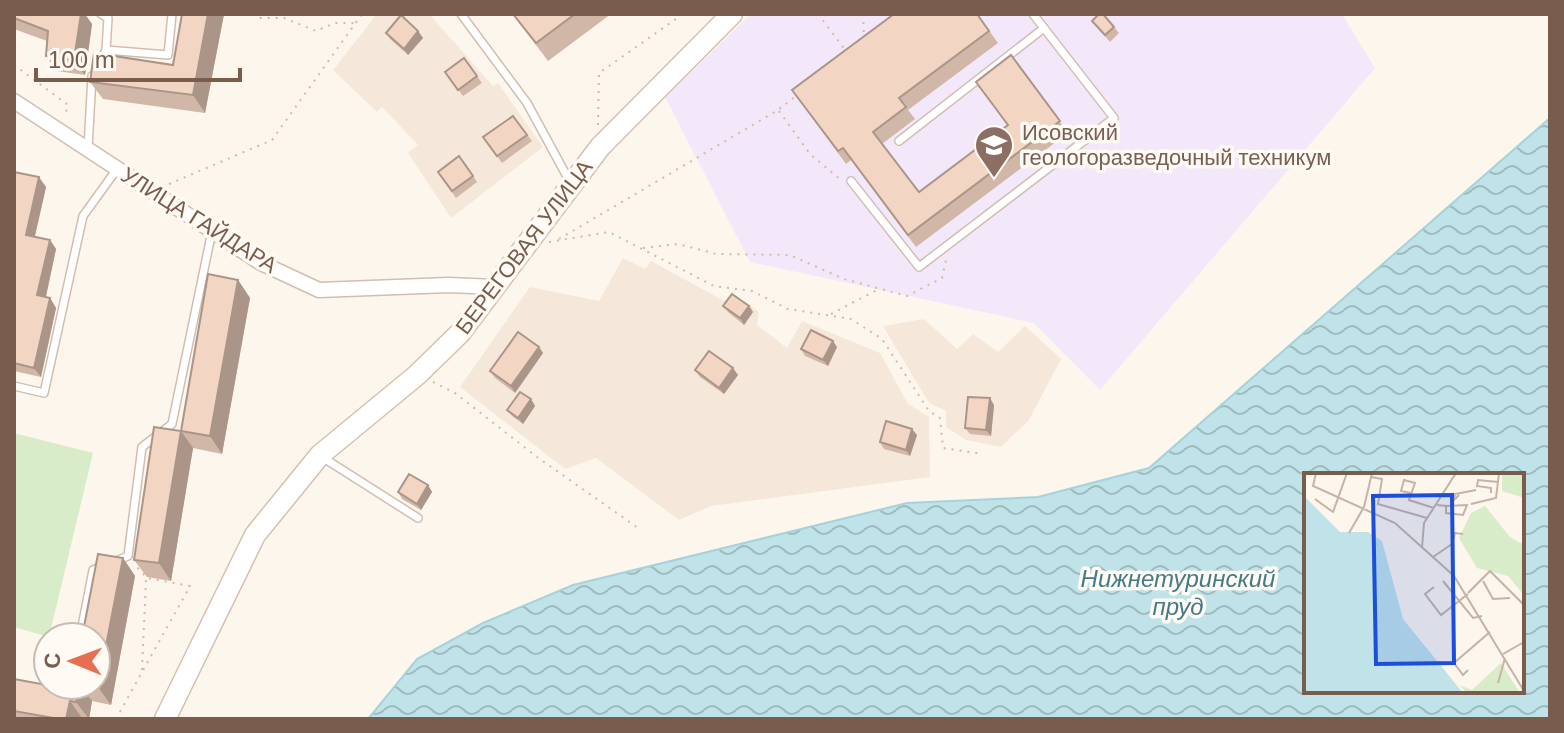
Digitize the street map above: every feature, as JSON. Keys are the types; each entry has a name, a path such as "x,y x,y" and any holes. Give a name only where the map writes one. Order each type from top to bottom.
{"street":[{"name":"БЕРЕГОВАЯ УЛИЦА","path":"165,719 255,535 320,455 417,375 460,333 529,246 598,151 732,14"},
{"name":"УЛИЦА ГАЙДАРА","path":"14,101 261,263 319,290 495,287"}],"lane":[{"path":"88,150 92,77 106,50 108,18 101,14"},
{"path":"106,50 168,55 172,14"},
{"path":"461,14 527,103 572,184"},
{"path":"851,181 919,267 1114,118 1033,14"},
{"path":"899,141 1044,28"},
{"path":"14,386 44,393 83,216 117,169"},
{"path":"83,621 93,570 128,556 142,447 172,424 212,231"},
{"path":"320,455 418,518"}],"path":[{"path":"253,14 258,18 284,18 316,31 335,23 356,23"},
{"path":"156,189 272,140 362,14"},
{"path":"598,151 599,73 683,14"},
{"path":"818,14 849,55"},
{"path":"863,14 864,43"},
{"path":"558,240 778,110 799,93"},
{"path":"778,110 810,154 842,181 851,181"},
{"path":"529,246 609,232 714,286 752,291 788,309 851,319 882,339 929,411 940,418 943,448 983,454"},
{"path":"641,249 678,244 716,254 790,255 844,279 907,296 942,278 950,243"},
{"path":"828,315 880,289"},
{"path":"417,375 455,393 537,457 641,530"},
{"path":"116,719 190,586 147,578 128,556"},
{"path":"142,671 147,578"}],"shaded area":[{"path":"377,14 429,14 493,86 498,83 543,147 451,218 408,153 418,145 382,107 377,112 333,70"},
{"name":"Исовский геологоразведочный техникум","path":"751,14 1342,14 1375,68 1100,390 1034,323 750,262 665,97"},
{"path":"623,258 645,269 651,261 724,301 733,294 759,312 757,325 787,348 802,321 880,353 908,404 929,417 930,477 711,506 679,520 596,458 565,469 460,387 530,287 599,301"},
{"path":"924,319 957,349 973,334 998,352 1025,326 1061,359 1029,420 1001,447 966,440 946,427 946,411 929,403 883,326"}],"green space":[{"path":"14,433 93,453 53,621 32,621 32,632 14,627"}],"water":[{"name":"Нижнетуринский пруд","path":"1550,118 1550,719 368,719 417,659 483,623 573,585 907,503 1038,497 1149,468"}],"building":[{"path":"14,14 81,14 74,60 46,56 48,31 14,18"},
{"path":"182,14 208,14 193,95 90,82 94,53 173,65"},
{"path":"513,14 575,14 536,43"},
{"path":"894,14 977,14 989,31 899,98 906,107 873,132 919,192 1008,125 976,82 1011,55 1060,121 908,235 843,148 838,151 792,90"},
{"path":"1103,14 1114,27 1105,35 1092,21"},
{"path":"401,15 418,31 404,49 386,33"},
{"path":"464,58 477,76 458,90 445,72"},
{"path":"513,116 527,135 497,156 483,137"},
{"path":"459,156 473,176 452,191 438,172"},
{"path":"14,172 39,177 26,235 50,240 37,295 50,298 34,368 14,363"},
{"path":"208,274 238,280 210,436 181,431"},
{"path":"732,294 749,306 740,318 723,306"},
{"path":"811,330 833,341 823,360 801,349"},
{"path":"518,332 539,347 511,386 490,371"},
{"path":"709,351 733,368 719,388 695,370"},
{"path":"520,392 531,399 518,418 507,410"},
{"path":"968,397 990,398 986,430 965,428"},
{"path":"886,421 912,429 906,450 880,442"},
{"path":"154,427 181,431 159,563 134,560"},
{"path":"409,474 428,485 417,504 398,492"},
{"path":"98,554 123,558 111,621 85,621"},
{"path":"14,679 32,682 32,701 70,701 66,719 14,711"}],"place":[{"name":"Исовский геологоразведочный техникум","path":"994,179"}]}
